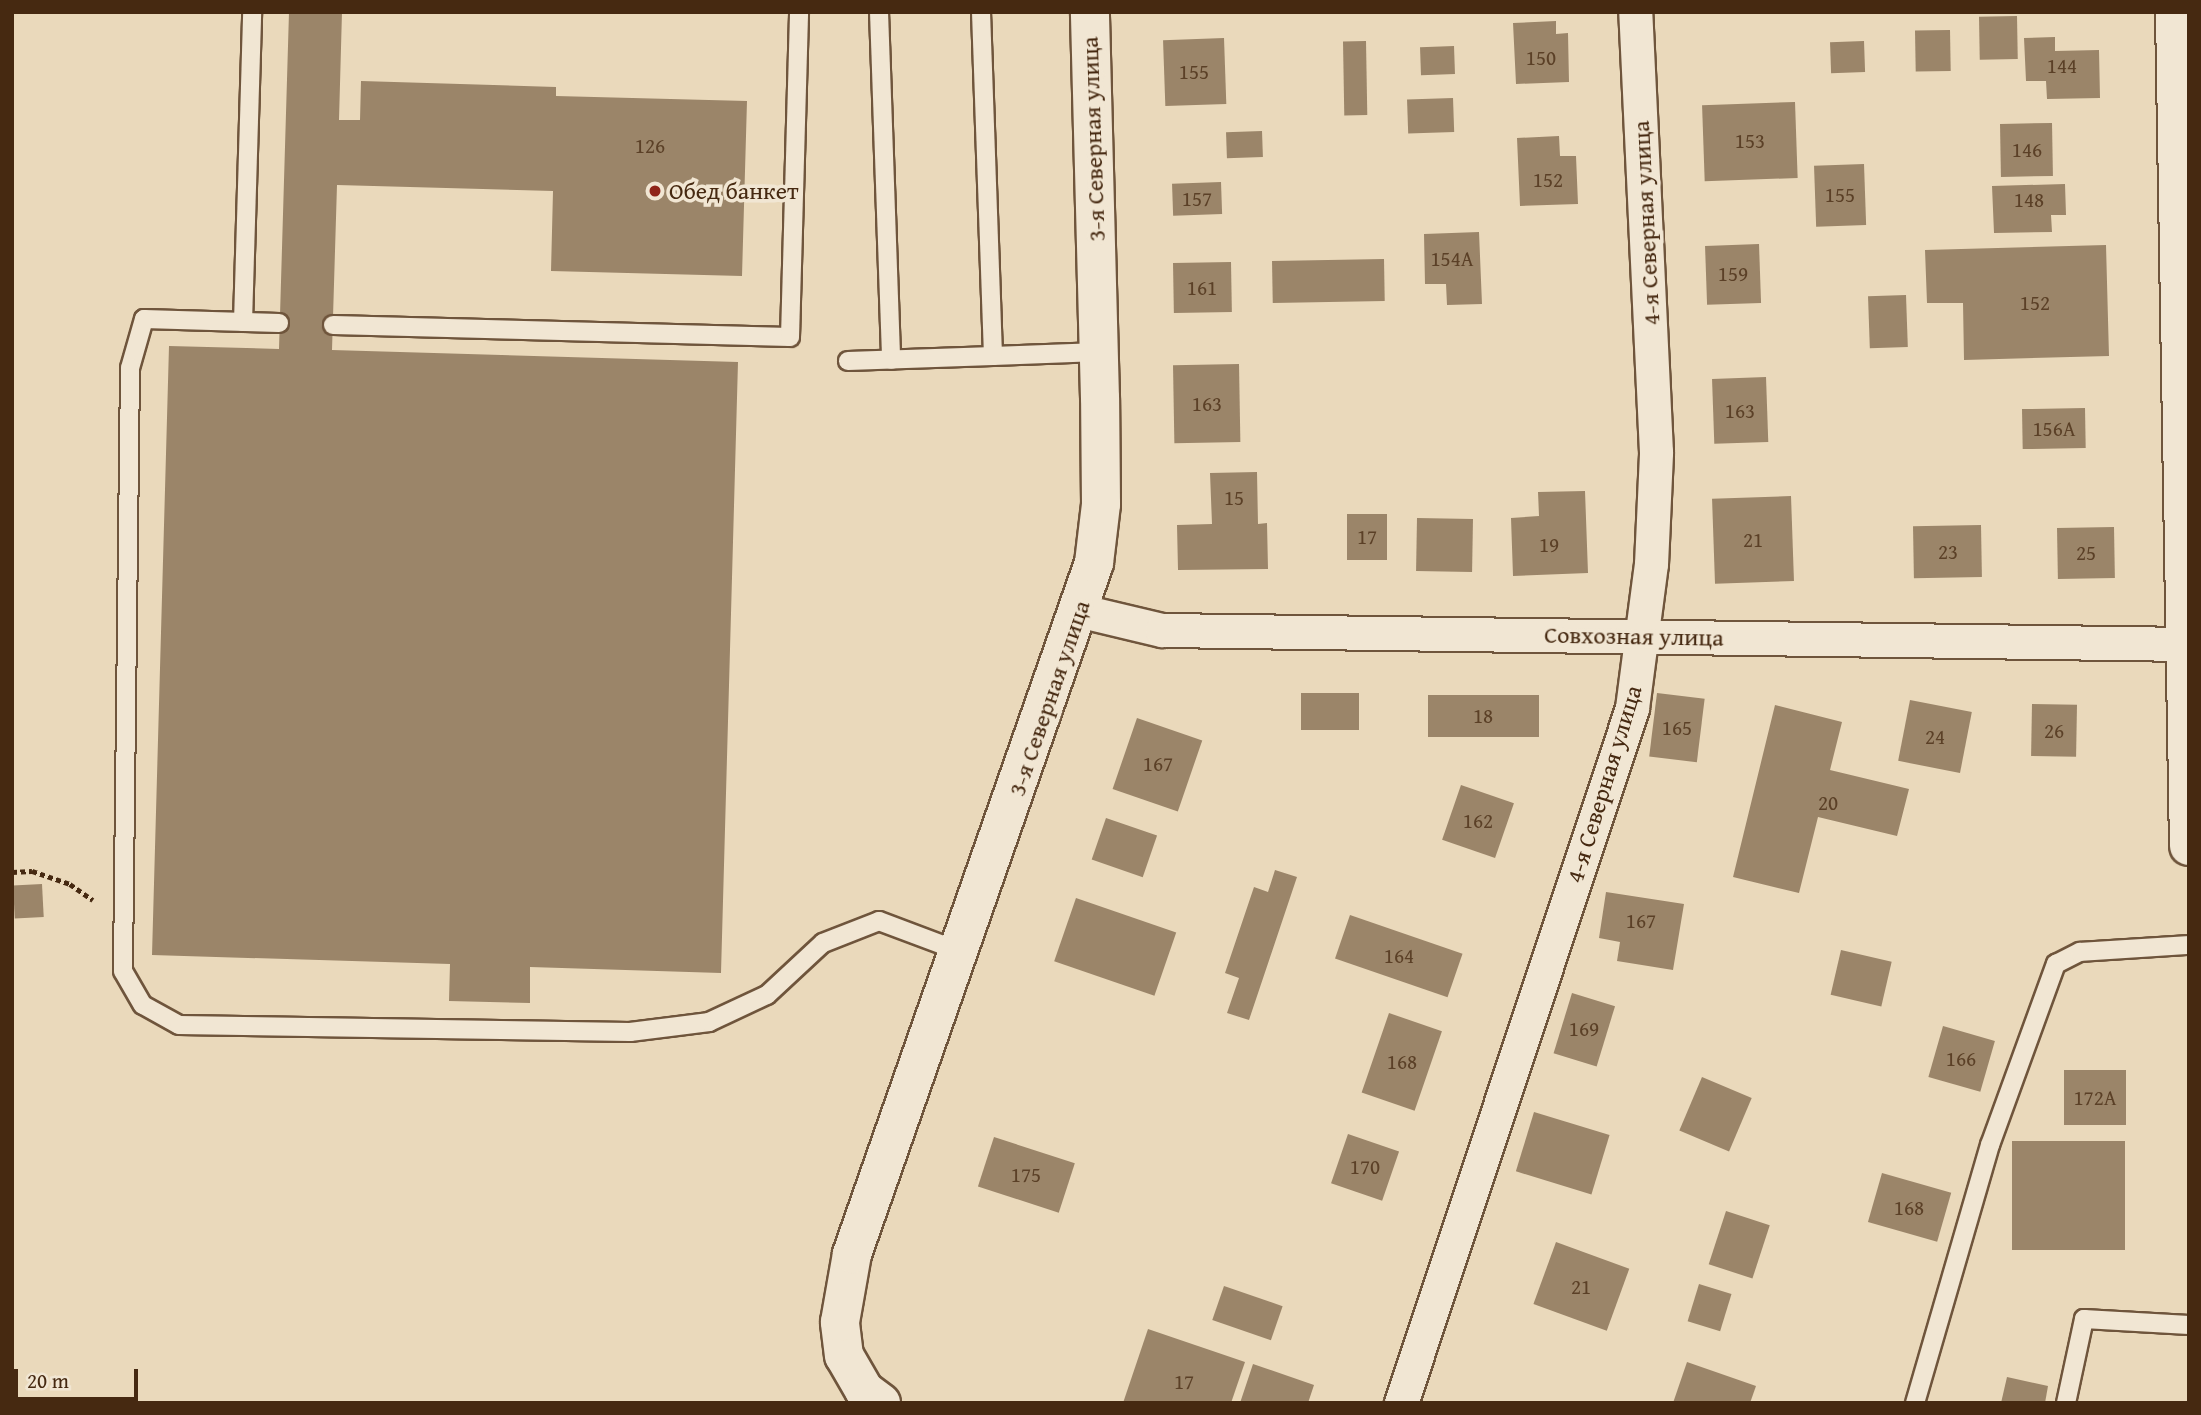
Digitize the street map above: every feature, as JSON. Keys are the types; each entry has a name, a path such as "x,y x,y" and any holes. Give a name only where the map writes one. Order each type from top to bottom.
{"main road":[{"name":"3-я Северная улица","path":"881,1403 864,1390 844,1356 840,1322 852,1254 1082,611 1101,504 1090,12"},
{"path":"2175,12 2189,846"}],"street":[{"name":"4-я Северная улица","path":"1401,1403 1632,708 1642,636 1656,452 1635,12"},
{"name":"Совхозная улица","path":"1082,611 1163,630 2186,644"}],"lane":[{"path":"243,322 252,12"},
{"path":"333,325 790,337 799,12"},
{"path":"879,12 891,360"},
{"path":"981,12 993,356"},
{"path":"279,323 144,320 130,368 123,971 143,1005 180,1025 630,1032 721,1016 767,995 824,943 878,921 959,951"},
{"path":"848,361 1099,352"},
{"path":"1915,1403 1990,1145 2056,964 2080,952 2189,945"},
{"path":"2066,1403 2084,1319 2189,1325"}],"path":[{"path":"12,872 32,871 70,884 125,922"}],"building":[{"path":"289,12 342,12 339,120 360,120 361,81 556,87 556,96 747,101 742,276 551,271 553,191 337,185 332,350 738,362 721,973 530,967 530,1003 449,1001 450,964 152,955 169,346 279,349"},
{"path":"2017,16 2018,59 1980,60 1979,17"},
{"path":"1556,21 1556,34 1568,33 1569,82 1516,84 1513,23"},
{"path":"1950,30 1951,71 1916,72 1915,31"},
{"path":"2055,37 2055,51 2099,50 2100,98 2047,99 2046,81 2026,81 2024,38"},
{"path":"1224,38 1226,104 1165,106 1163,40"},
{"path":"1343,41 1366,41 1367,115 1344,115"},
{"path":"1864,41 1865,72 1831,73 1830,42"},
{"path":"1454,46 1455,74 1421,75 1420,47"},
{"path":"1453,98 1454,132 1408,134 1407,100"},
{"path":"1795,102 1798,178 1705,181 1702,105"},
{"path":"2052,123 2053,176 2001,177 2000,124"},
{"path":"1262,131 1263,157 1227,158 1226,132"},
{"path":"1559,136 1560,156 1576,156 1578,204 1520,206 1517,138"},
{"path":"1864,164 1866,225 1816,227 1814,166"},
{"path":"1221,182 1222,214 1173,216 1172,184"},
{"path":"2065,184 2066,215 2051,215 2052,232 1994,233 1992,186"},
{"path":"1479,232 1482,304 1447,305 1446,284 1425,284 1424,234"},
{"path":"1759,244 1761,303 1707,305 1705,246"},
{"path":"2106,245 2109,356 1964,360 1963,303 1927,303 1925,250"},
{"path":"1384,259 1385,301 1273,303 1272,261"},
{"path":"1231,262 1232,312 1174,313 1173,263"},
{"path":"1906,295 1908,347 1870,348 1868,296"},
{"path":"1239,364 1240,442 1174,443 1173,365"},
{"path":"1766,377 1768,442 1714,444 1712,379"},
{"path":"2085,408 2086,448 2023,449 2022,409"},
{"path":"1257,472 1258,524 1267,523 1268,569 1178,570 1177,525 1212,524 1210,473"},
{"path":"1585,491 1588,573 1513,576 1511,518 1539,516 1538,492"},
{"path":"1791,496 1794,581 1715,584 1712,499"},
{"path":"1347,514 1387,514 1387,560 1347,560"},
{"path":"1417,518 1473,519 1472,572 1416,571"},
{"path":"1981,525 1982,577 1914,578 1913,526"},
{"path":"2114,527 2115,578 2058,579 2057,528"},
{"path":"1301,693 1359,693 1359,730 1301,730"},
{"path":"1657,693 1705,699 1697,762 1649,757"},
{"path":"1428,695 1539,695 1539,737 1428,737"},
{"path":"1910,700 1972,712 1960,773 1898,761"},
{"path":"2032,704 2077,705 2076,757 2031,756"},
{"path":"1775,705 1842,722 1830,770 1909,789 1897,836 1818,817 1799,893 1733,877"},
{"path":"1137,718 1202,740 1178,811 1113,789"},
{"path":"1461,785 1514,803 1495,858 1442,840"},
{"path":"1106,818 1157,836 1143,877 1092,860"},
{"path":"1275,870 1297,877 1249,1020 1227,1013 1239,978 1225,973 1254,887 1268,892"},
{"path":"42,884 44,917 15,918 13,886"},
{"path":"1606,892 1684,904 1673,970 1617,961 1620,942 1599,938"},
{"path":"1076,898 1176,933 1154,996 1054,961"},
{"path":"1350,915 1463,954 1448,997 1335,958"},
{"path":"1841,950 1892,962 1881,1007 1831,995"},
{"path":"1572,993 1615,1006 1597,1066 1554,1053"},
{"path":"1389,1013 1442,1031 1415,1111 1362,1092"},
{"path":"1943,1026 1995,1041 1980,1092 1928,1077"},
{"path":"2064,1070 2126,1070 2126,1125 2064,1125"},
{"path":"1702,1077 1752,1098 1729,1151 1679,1130"},
{"path":"1534,1112 1610,1135 1591,1194 1516,1171"},
{"path":"1348,1134 1399,1152 1382,1201 1331,1183"},
{"path":"994,1137 1075,1163 1059,1213 978,1186"},
{"path":"2012,1141 2125,1141 2125,1250 2012,1250"},
{"path":"1882,1173 1951,1193 1937,1242 1868,1222"},
{"path":"1726,1211 1770,1225 1752,1278 1709,1264"},
{"path":"1556,1242 1629,1269 1607,1331 1533,1304"},
{"path":"1699,1284 1732,1294 1720,1331 1688,1321"},
{"path":"1224,1286 1283,1306 1271,1340 1212,1320"},
{"path":"1148,1329 1245,1362 1231,1403 1123,1403"},
{"path":"1687,1362 1756,1386 1750,1403 1673,1403"},
{"path":"1253,1364 1314,1385 1308,1403 1240,1403"},
{"path":"2007,1377 2048,1386 2045,1403 2001,1403"}],"place":[{"name":"Обед банкет","path":"655,191"}]}
